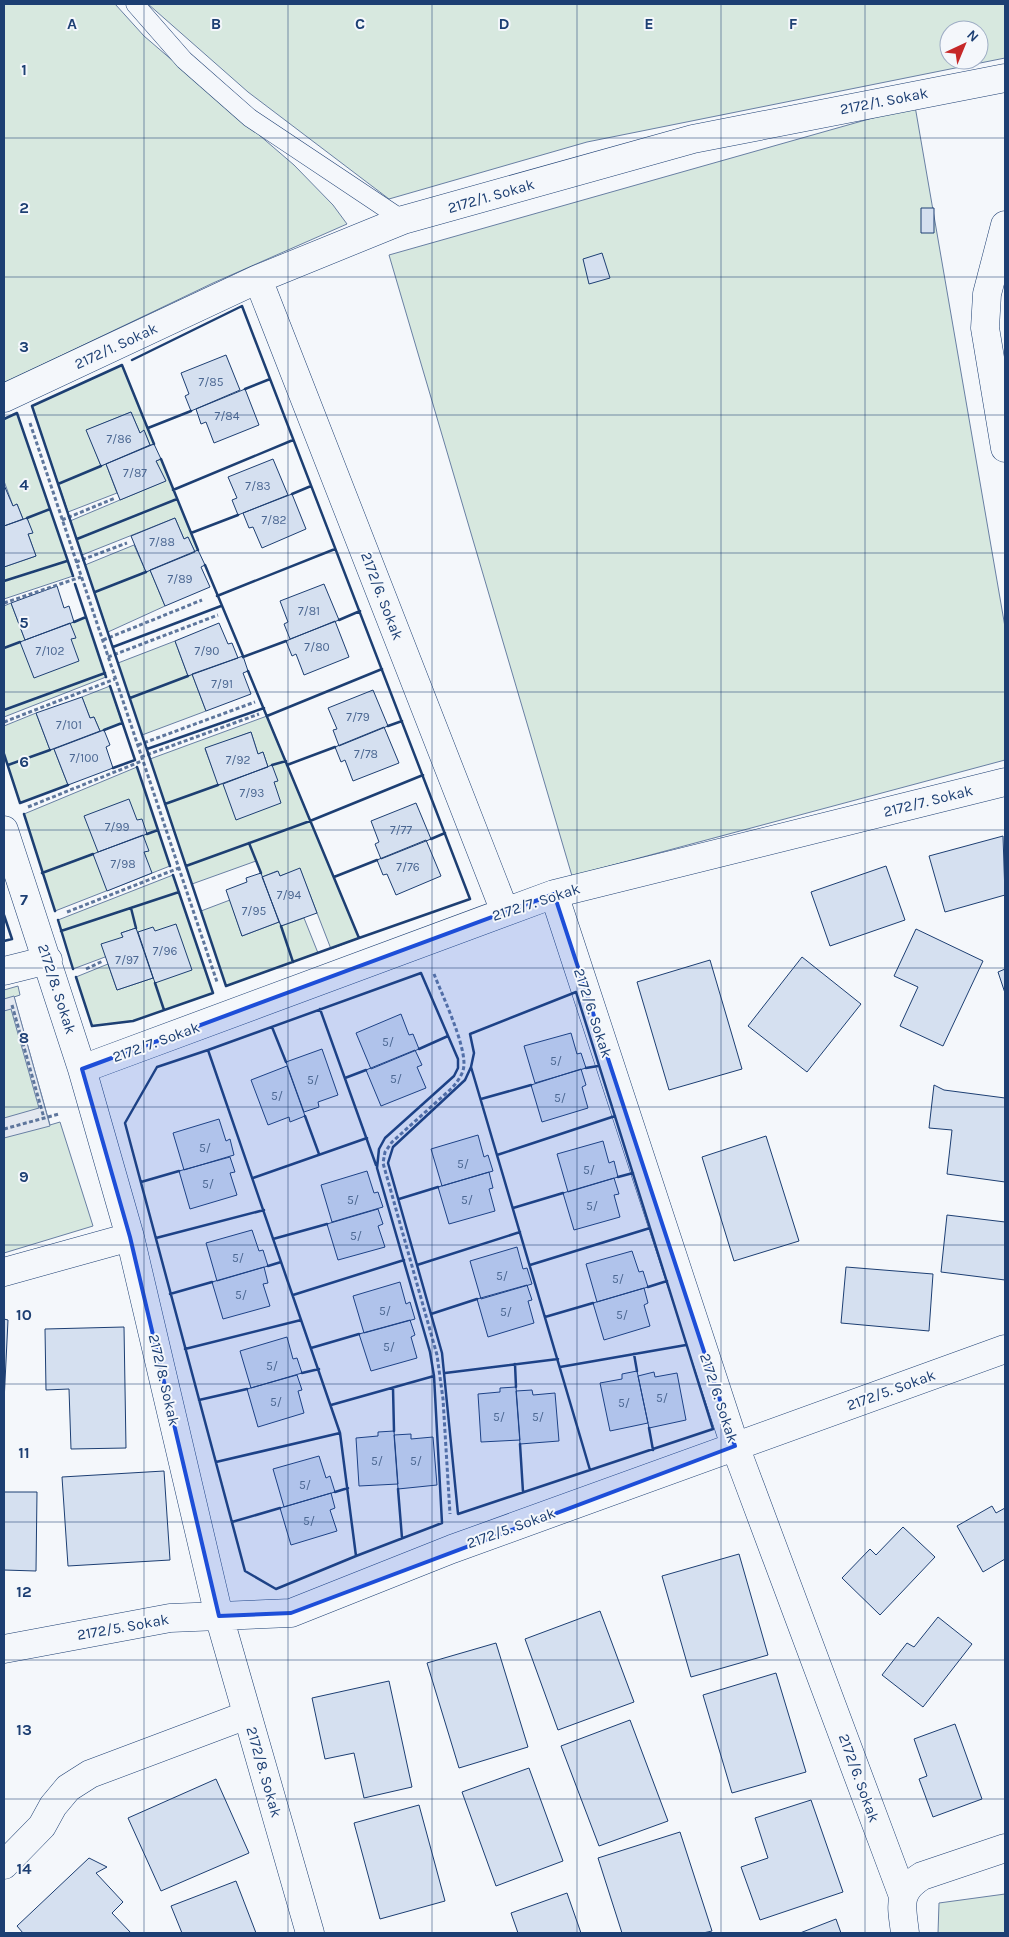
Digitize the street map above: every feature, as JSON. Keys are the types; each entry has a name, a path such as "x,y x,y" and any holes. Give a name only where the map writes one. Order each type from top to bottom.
{"street":[{"name":"2172/1. Sokak","path":"11,395 258,279 403,220 693,139 1005,78"},
{"path":"1005,225 987,294 985,328 1005,448"},
{"name":"2172/6. Sokak","path":"258,279 505,912"},
{"name":"2172/7. Sokak","path":"82,1069 554,894 1005,782"},
{"name":"2172/8. Sokak","path":"4,830 82,1069 130,1236 219,1616 310,1933"},
{"name":"2172/6. Sokak","path":"554,894 735,1446 902,1896 905,1933"},
{"path":"4,971 48,960"},
{"path":"4,1272 130,1236"},
{"name":"2172/5. Sokak","path":"4,1649 170,1618 291,1613 452,1549 1005,1349"},
{"path":"4,1865 42,1826 53,1806 68,1788 90,1774 248,1715"},
{"path":"902,1896 909,1883 922,1876 1005,1848"}],"lane":[{"path":"134,4 184,60 250,118 403,220"}],"path":[{"path":"11,395 62,520 228,1015"},
{"path":"62,520 115,498"},
{"path":"76,562 127,543"},
{"path":"4,603 81,577"},
{"path":"103,640 202,600"},
{"path":"108,656 218,615"},
{"path":"4,722 115,679"},
{"path":"138,745 255,702"},
{"path":"22,809 142,759 259,714"},
{"path":"36,924 179,868"},
{"path":"423,943 462,1050 464,1065 460,1078 452,1088 392,1142 385,1152 384,1163 437,1356 443,1399 452,1549"},
{"path":"8,1004 14,1007 44,1118"},
{"path":"4,1129 92,1105"}],"highlighted area":[{"path":"554,894 735,1446 291,1613 219,1616 130,1237 82,1069"}],"shaded area":[{"path":"4,4 115,4 144,36 294,165 333,205 347,224 213,283 4,383"},
{"path":"148,4 1005,4 1005,58 989,61 989,20 939,20 939,70 945,70 587,142 389,199 248,92"},
{"path":"915,106 1005,627 1005,760 572,876 389,255"},
{"path":"122,365 154,444 150,445 144,431 140,433 131,412 87,430 101,466 106,464 117,493 68,512 32,406"},
{"path":"17,413 73,576 4,599 4,567 36,556 28,534 32,533 27,518 23,519 17,504 13,506 4,481 4,419"},
{"path":"161,459 198,550 195,552 188,537 184,539 175,518 82,555 70,521 165,481 156,461"},
{"path":"134,545 146,572 150,570 165,606 108,632 85,565"},
{"path":"11,603 25,640 86,617 106,677 4,717 4,606"},
{"path":"175,641 188,676 192,674 206,711 142,735 118,663"},
{"path":"110,686 122,723 100,731 94,717 90,718 82,697"},
{"path":"36,713 50,750 54,749 68,785 20,803 4,754 4,726"},
{"path":"267,716 359,938 331,949 300,869 280,876 277,871 262,877 256,861 192,884 150,759","holes":["251,732 258,754 263,752 268,767 219,785 205,749"]},
{"path":"137,767 170,866 55,911 24,814"},
{"path":"173,875 213,993 133,1021 92,1026 76,977 108,964 117,990 153,978 136,928 121,933 123,937 105,957 73,969 58,920"},
{"path":"230,900 242,936 279,922 281,926 304,918 318,953 226,986 201,911"},
{"path":"18,986 20,995 14,997 50,1125 60,1122 93,1226 4,1253 4,990"},
{"path":"14,996 50,1126 4,1138 4,1118 39,1108 11,1009 4,1011 4,999"},
{"path":"1005,1894 1005,1933 938,1933 939,1903"}],"building":[{"path":"921,208 934,208 934,233 921,233"},
{"path":"602,253 610,278 589,284 583,259"},
{"path":"226,355 240,390 191,411 185,396 189,394 181,373"},
{"path":"245,389 259,425 214,443 206,422 201,424 196,409"},
{"path":"131,412 140,433 144,430 150,445 101,466 86,430"},
{"path":"154,444 161,459 156,461 166,481 120,500 106,464"},
{"path":"273,459 288,495 238,515 232,500 237,498 228,477"},
{"path":"4,485 13,506 17,504 23,519 4,526"},
{"path":"292,494 306,529 262,548 253,527 249,528 243,513"},
{"path":"27,518 33,533 28,534 36,556 4,567 4,526"},
{"path":"175,518 184,539 188,537 195,552 146,572 131,536"},
{"path":"198,550 205,565 201,567 210,587 165,606 150,570"},
{"path":"324,584 339,620 290,639 284,624 288,622 280,601"},
{"path":"57,586 64,608 69,606 74,622 25,640 11,603"},
{"path":"335,621 349,657 304,675 296,654 292,656 286,641"},
{"path":"70,623 76,638 71,639 79,661 34,678 20,642"},
{"path":"219,623 228,644 232,643 238,658 188,676 175,641"},
{"path":"243,656 248,671 243,673 251,694 206,711 192,674"},
{"path":"373,690 388,726 339,746 333,730 337,729 328,708"},
{"path":"82,697 90,718 94,717 100,731 50,750 36,713"},
{"path":"384,727 399,763 353,781 345,760 341,762 335,747"},
{"path":"104,730 110,745 106,747 113,768 68,785 54,749"},
{"path":"251,732 258,754 263,752 268,767 218,785 205,748"},
{"path":"272,765 278,781 274,782 281,803 236,820 223,784"},
{"path":"129,799 137,820 142,819 147,834 98,852 84,816"},
{"path":"416,803 431,839 381,859 375,844 379,842 371,821"},
{"path":"143,835 149,851 144,852 152,873 107,891 93,854"},
{"path":"1003,836 1005,895 945,912 929,856"},
{"path":"426,840 441,876 396,895 387,874 383,875 377,860"},
{"path":"886,866 905,920 830,946 811,892"},
{"path":"300,868 317,913 281,926 262,877 278,871 280,876"},
{"path":"261,873 279,922 242,936 226,890 247,882 246,878"},
{"path":"176,924 192,970 155,983 138,932 153,927 155,931"},
{"path":"136,928 153,978 117,990 101,944 123,937 121,933"},
{"path":"916,929 983,961 943,1046 900,1026 918,987 894,976"},
{"path":"802,957 861,1004 807,1072 748,1026"},
{"path":"710,960 742,1069 669,1090 637,982"},
{"path":"1005,969 1005,993 998,972"},
{"path":"401,1014 409,1035 413,1034 419,1049 371,1069 356,1033"},
{"path":"571,1033 577,1054 581,1053 586,1068 535,1083 524,1046"},
{"path":"322,1049 338,1095 318,1102 319,1107 304,1112 286,1062"},
{"path":"415,1050 422,1065 417,1067 426,1088 381,1106 366,1070"},
{"path":"287,1066 305,1116 290,1122 289,1117 268,1125 251,1080"},
{"path":"581,1069 586,1085 582,1087 588,1108 542,1122 531,1085"},
{"path":"934,1085 944,1090 1005,1098 1005,1182 947,1174 952,1130 929,1128"},
{"path":"219,1119 226,1141 230,1139 234,1155 184,1170 173,1133"},
{"path":"478,1135 484,1157 488,1155 493,1171 442,1186 431,1149"},
{"path":"766,1136 799,1241 734,1261 702,1157"},
{"path":"603,1141 609,1163 614,1161 618,1177 568,1192 557,1154"},
{"path":"230,1157 235,1172 230,1173 237,1195 190,1209 179,1171"},
{"path":"367,1171 374,1193 378,1192 383,1207 332,1222 321,1185"},
{"path":"489,1172 493,1188 489,1189 495,1211 449,1224 438,1187"},
{"path":"614,1178 619,1194 614,1195 620,1217 574,1230 563,1193"},
{"path":"378,1209 383,1224 378,1226 385,1247 338,1260 327,1224"},
{"path":"947,1215 1005,1222 1005,1280 941,1272"},
{"path":"252,1230 259,1251 263,1250 268,1266 217,1281 206,1243"},
{"path":"517,1247 523,1269 527,1268 532,1284 481,1299 470,1261"},
{"path":"632,1251 639,1272 643,1271 648,1287 597,1302 586,1264"},
{"path":"264,1267 268,1283 263,1284 270,1306 223,1319 212,1282"},
{"path":"846,1267 933,1274 929,1331 841,1323"},
{"path":"400,1282 406,1304 410,1302 415,1319 364,1333 353,1296"},
{"path":"527,1285 532,1300 528,1301 534,1323 488,1337 477,1299"},
{"path":"644,1288 648,1303 644,1305 650,1326 604,1340 593,1303"},
{"path":"4,1319 8,1320 4,1402"},
{"path":"410,1320 415,1335 411,1337 417,1358 371,1371 359,1334"},
{"path":"124,1327 126,1448 71,1449 69,1389 46,1390 45,1329"},
{"path":"287,1337 293,1359 297,1358 302,1373 251,1388 240,1351"},
{"path":"637,1371 648,1423 610,1431 600,1383 622,1379 622,1374"},
{"path":"654,1372 655,1377 677,1373 686,1420 649,1428 638,1376"},
{"path":"297,1375 302,1390 298,1391 304,1413 258,1427 247,1389"},
{"path":"516,1387 520,1440 481,1442 478,1394 500,1392 500,1388"},
{"path":"532,1390 533,1395 555,1393 559,1441 520,1444 516,1391"},
{"path":"394,1431 398,1484 359,1486 356,1438 378,1436 378,1432"},
{"path":"411,1434 411,1439 433,1437 437,1485 398,1489 394,1435"},
{"path":"319,1456 326,1478 330,1476 335,1492 284,1507 273,1469"},
{"path":"164,1471 170,1560 68,1566 62,1477"},
{"path":"4,1492 37,1492 36,1571 4,1570"},
{"path":"331,1493 335,1508 330,1510 337,1531 291,1545 280,1508"},
{"path":"992,1506 996,1513 1005,1508 1005,1559 983,1572 957,1526"},
{"path":"903,1527 935,1557 880,1615 842,1578 870,1549 876,1555"},
{"path":"739,1554 768,1655 691,1677 662,1576"},
{"path":"600,1611 634,1702 558,1730 525,1639"},
{"path":"938,1617 972,1644 923,1707 882,1675 907,1643 914,1647"},
{"path":"496,1643 528,1747 459,1768 427,1663"},
{"path":"776,1673 806,1772 732,1793 703,1695"},
{"path":"389,1681 412,1787 364,1798 354,1753 325,1759 312,1698"},
{"path":"630,1720 668,1821 599,1846 561,1746"},
{"path":"955,1724 982,1799 933,1817 919,1779 927,1776 914,1739"},
{"path":"529,1768 563,1861 496,1886 462,1792"},
{"path":"216,1779 249,1853 161,1891 128,1818"},
{"path":"811,1800 843,1892 760,1920 741,1867 768,1858 755,1818"},
{"path":"419,1805 445,1901 380,1919 354,1823"},
{"path":"680,1832 712,1931 703,1933 622,1933 598,1858"},
{"path":"89,1858 107,1867 96,1873 123,1902 112,1913 131,1933 23,1933 17,1926"},
{"path":"236,1881 256,1933 182,1933 171,1906"},
{"path":"567,1893 581,1933 518,1933 511,1913"},
{"path":"836,1919 841,1933 800,1933"}],"wall":[{"path":"132,360 242,306 470,899 359,938"},
{"path":"154,444 122,365 32,406 226,986 359,938 248,671"},
{"path":"245,389 270,379"},
{"path":"148,428 191,411"},
{"path":"4,419 17,413 73,576"},
{"path":"173,490 293,440"},
{"path":"161,459 198,550"},
{"path":"58,484 101,466"},
{"path":"292,494 311,486"},
{"path":"77,539 177,499"},
{"path":"27,518 50,509"},
{"path":"191,533 238,515"},
{"path":"217,596 335,549"},
{"path":"4,581 67,561"},
{"path":"205,565 243,656"},
{"path":"95,592 146,572"},
{"path":"75,584 106,677"},
{"path":"113,647 221,606"},
{"path":"339,620 360,611"},
{"path":"74,622 86,617"},
{"path":"243,657 286,641"},
{"path":"4,648 20,642"},
{"path":"267,716 382,669"},
{"path":"4,710 105,673"},
{"path":"130,698 188,676"},
{"path":"110,686 135,760 113,768"},
{"path":"147,749 264,708"},
{"path":"388,726 402,721"},
{"path":"104,730 122,723"},
{"path":"287,765 335,747"},
{"path":"8,765 50,750"},
{"path":"4,754 20,803 68,785"},
{"path":"272,765 286,761"},
{"path":"137,767 170,866"},
{"path":"186,866 310,821 423,775"},
{"path":"165,804 218,785"},
{"path":"24,814 55,911"},
{"path":"147,834 158,830"},
{"path":"431,839 445,833"},
{"path":"249,843 261,873"},
{"path":"42,873 93,854"},
{"path":"334,877 377,860"},
{"path":"76,977 92,1026 133,1021 213,993 173,875"},
{"path":"61,931 179,892"},
{"path":"131,908 136,928"},
{"path":"4,915 12,939 4,941"},
{"path":"58,920 73,969"},
{"path":"281,926 293,962"},
{"path":"208,1050 421,973 458,1059 458,1068 454,1076 385,1138 379,1149 377,1168 430,1352 434,1376 442,1523 356,1556"},
{"path":"155,983 164,1010"},
{"path":"576,992 713,1429 590,1470 471,1067 474,1053 470,1034 576,992"},
{"path":"320,1009 376,1165"},
{"path":"272,1027 286,1062"},
{"path":"419,1049 448,1036"},
{"path":"208,1050 340,1433 356,1556 276,1589 245,1571 125,1123 157,1067 208,1050"},
{"path":"586,1068 598,1066"},
{"path":"471,1067 465,1080 393,1147 388,1163 442,1353 458,1514 590,1470"},
{"path":"345,1078 366,1070"},
{"path":"481,1099 531,1085"},
{"path":"305,1116 319,1154"},
{"path":"497,1155 615,1116"},
{"path":"253,1178 367,1138"},
{"path":"141,1182 179,1171"},
{"path":"618,1177 633,1173"},
{"path":"399,1199 438,1187"},
{"path":"513,1208 563,1193"},
{"path":"156,1238 264,1210"},
{"path":"273,1239 327,1224"},
{"path":"530,1265 650,1228"},
{"path":"417,1265 520,1232"},
{"path":"293,1295 404,1260"},
{"path":"268,1266 281,1262"},
{"path":"648,1287 667,1281"},
{"path":"170,1294 212,1282"},
{"path":"431,1314 477,1299"},
{"path":"545,1317 593,1303"},
{"path":"185,1349 301,1320"},
{"path":"311,1348 359,1334"},
{"path":"560,1367 686,1345"},
{"path":"634,1354 637,1371"},
{"path":"445,1373 558,1359"},
{"path":"515,1364 516,1387"},
{"path":"302,1373 319,1369"},
{"path":"331,1405 434,1376"},
{"path":"393,1388 394,1431"},
{"path":"199,1400 247,1389"},
{"path":"649,1428 653,1450"},
{"path":"216,1462 340,1433"},
{"path":"520,1444 523,1492"},
{"path":"335,1492 348,1488"},
{"path":"398,1489 402,1538"},
{"path":"232,1522 280,1508"}]}
